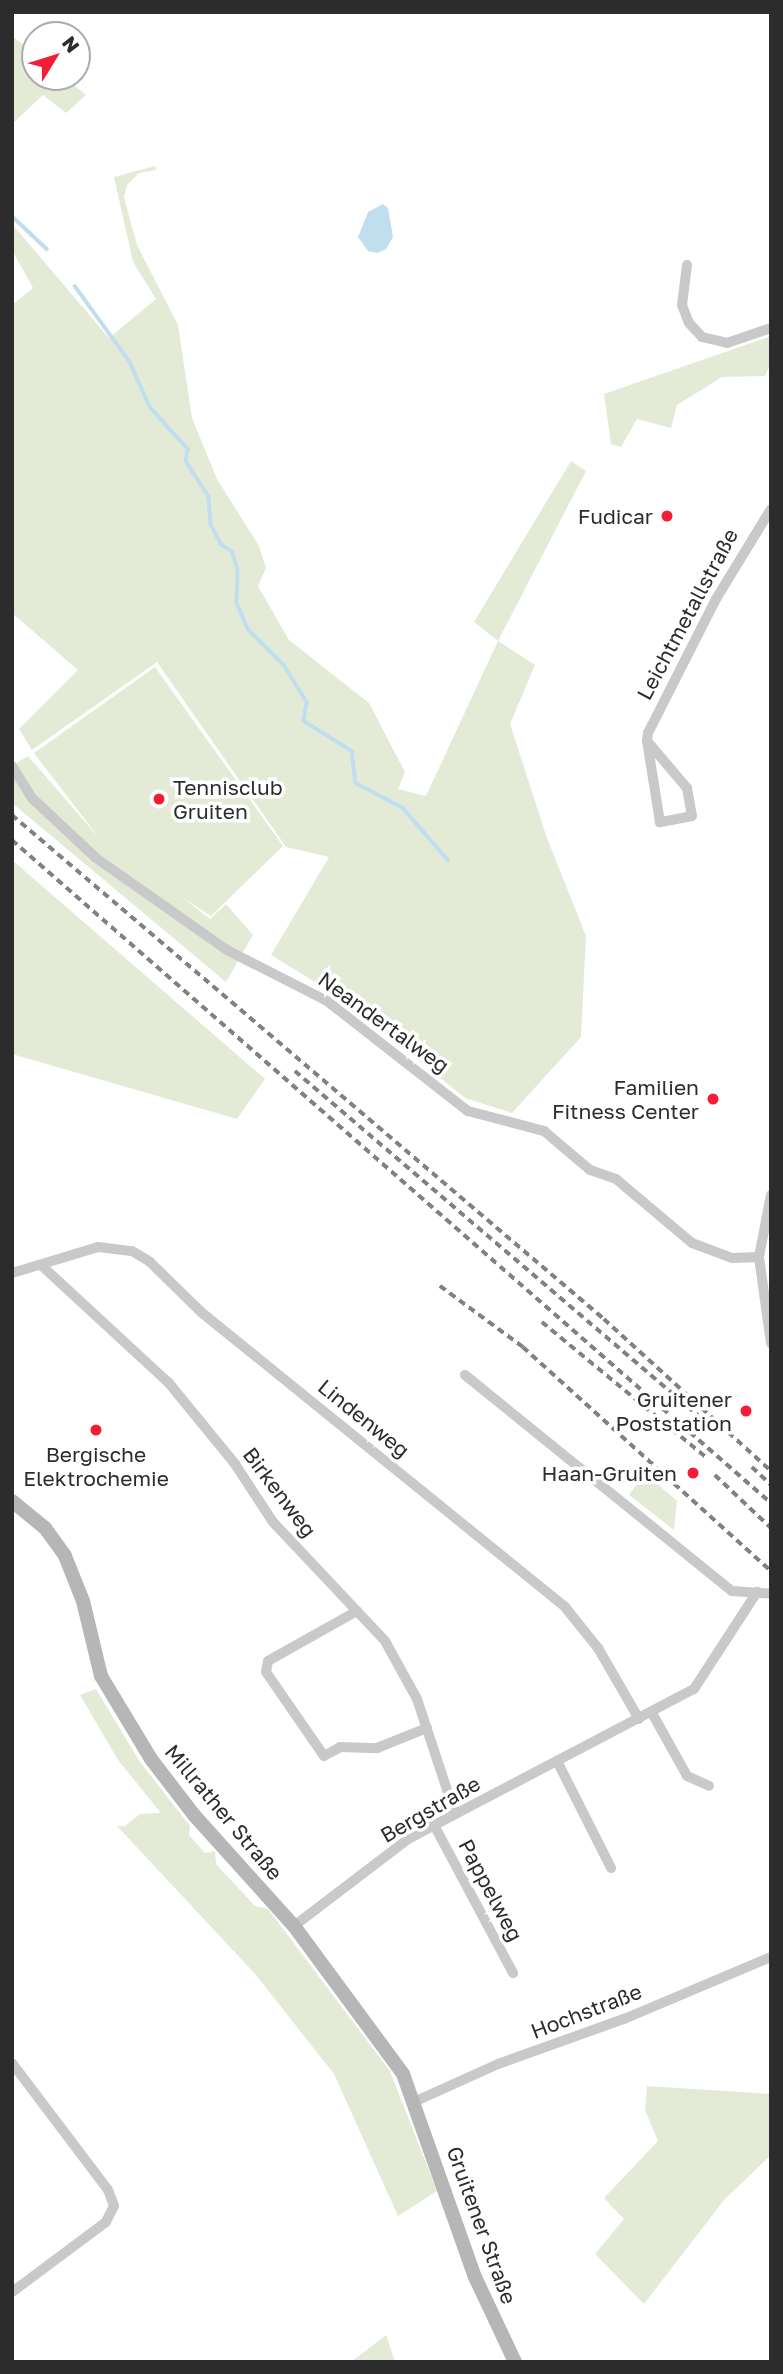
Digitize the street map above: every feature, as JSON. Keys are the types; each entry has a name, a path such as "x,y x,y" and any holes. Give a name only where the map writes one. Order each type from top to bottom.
{"main road":[{"name":"Millrather Straße","path":"12,1501 45,1528 65,1556 83,1601 102,1676 150,1759 194,1815 294,1926 390,2054 416,2101"},
{"name":"Gruitener Straße","path":"416,2101 468,2259 515,2362"}],"street":[{"path":"687,265 682,304 689,323 702,337 727,342 771,328"},
{"name":"Leichtmetallstraße","path":"647,741 687,788 692,816 660,822 647,741 656,713 710,610 771,509"},
{"name":"Neandertalweg","path":"12,765 33,799 56,826 96,858 227,950 327,1001 468,1111 544,1131 590,1170 616,1179 692,1243 733,1258 759,1257"},
{"path":"771,1195 759,1257 771,1343"},
{"name":"Lindenweg","path":"12,1273 98,1247 132,1251 150,1262 201,1312 565,1607 598,1648 639,1719"},
{"name":"Birkenweg","path":"41,1265 168,1382 235,1464 274,1522 357,1611 405,1674 427,1728 455,1814"},
{"path":"465,1375 732,1591 771,1594"},
{"name":"Bergstraße","path":"294,1926 434,1825 681,1698 705,1678 757,1592"},
{"path":"357,1611 268,1661 265,1672 324,1756 341,1747 377,1748 427,1728"},
{"path":"652,1713 687,1776 709,1786"},
{"path":"557,1761 611,1868"},
{"name":"Pappelweg","path":"434,1825 513,1973"},
{"name":"Hochstraße","path":"416,2101 771,1957"},
{"path":"12,2063 104,2183 114,2206 106,2222 12,2292"}],"green space":[{"path":"12,36 21,43 21,91 81,91 86,95 66,113 43,95 12,124"},
{"path":"155,166 156,170 139,173 127,185 124,197 137,245 178,325 192,418 217,479 259,546 266,568 258,586 289,640 369,703 405,772 398,789 426,796 498,641 535,665 510,724 547,838 586,936 581,1037 512,1113 465,1098 341,998 271,955 329,857 286,847 157,662 32,750 19,729 78,670 12,613 12,305 33,288 12,250 12,224 109,338 156,299 133,262 114,177"},
{"path":"771,336 771,363 765,376 722,377 677,405 671,428 637,419 621,447 611,444 604,394"},
{"path":"571,461 586,471 498,641 474,622"},
{"name":"Tennisclub Gruiten","path":"155,667 283,846 211,916 183,898 210,919 226,904 253,935 226,982 12,803 12,766 28,756 99,838 34,753"},
{"path":"12,860 265,1079 237,1119 12,1054"},
{"path":"645,1473 677,1501 674,1530 629,1495"},
{"path":"96,1689 140,1762 190,1826 189,1835 205,1853 215,1851 216,1864 255,1906 268,1909 390,2071 437,2191 398,2216 334,2074 256,1975 117,1826 125,1826 140,1814 161,1813 118,1760 80,1695"},
{"path":"647,2086 771,2094 771,2155 724,2200 644,2304 595,2254 624,2219 604,2198 658,2141 645,2110"},
{"path":"386,2335 395,2362 351,2362"}],"water":[{"path":"383,204 388,208 393,237 386,249 377,253 368,251 358,237 368,212"}],"waterway":[{"path":"12,216 47,249"},
{"path":"75,286 130,362 150,407 188,449 186,461 209,497 211,525 222,545 232,551 238,569 237,603 248,629 284,665 307,702 304,721 352,751 356,783 403,808 448,860"}],"railway":[{"path":"12,815 604,1319 771,1471"},
{"path":"12,840 771,1503"},
{"path":"295,1071 707,1423"},
{"path":"440,1286 523,1347 771,1571"},
{"path":"542,1322 706,1457"},
{"path":"752,1467 771,1485"},
{"path":"715,1475 771,1528"}],"place":[{"name":"Fudicar","path":"667,516"},
{"name":"Tennisclub Gruiten","path":"159,799"},
{"name":"Familien Fitness Center","path":"713,1099"},
{"name":"Gruitener Poststation","path":"746,1411"},
{"name":"Bergische Elektrochemie","path":"96,1430"},
{"name":"Haan-Gruiten","path":"693,1473"}]}
